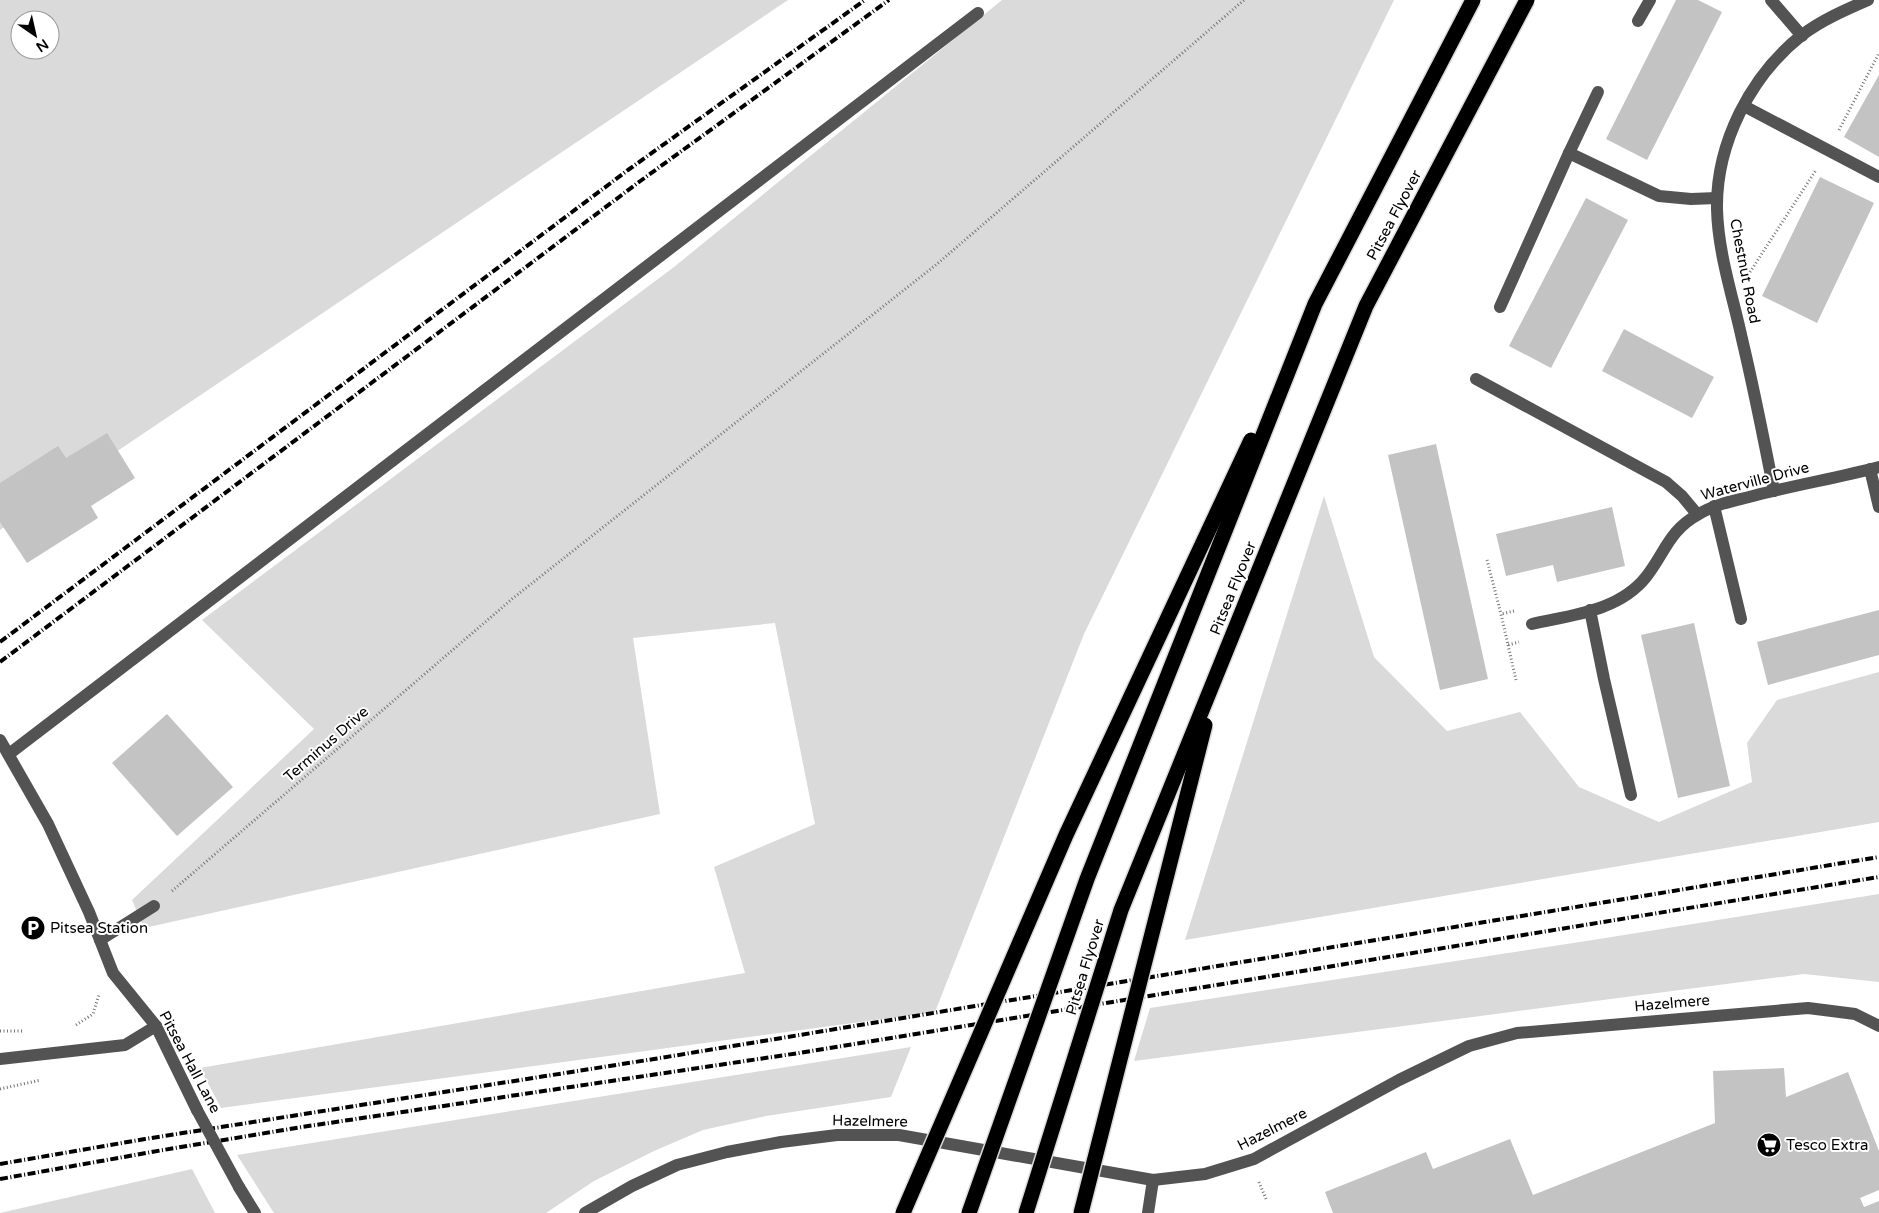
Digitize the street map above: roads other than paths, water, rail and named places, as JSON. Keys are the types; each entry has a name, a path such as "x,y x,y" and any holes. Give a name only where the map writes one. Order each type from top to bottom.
{"highway":[{"name":"Pitsea Flyover","path":"969,1213 1087,879 1315,304 1472,0"},
{"name":"Pitsea Flyover","path":"1026,1213 1121,910 1366,306 1527,0"},
{"path":"903,1213 1066,835 1315,304"},
{"path":"1081,1213 1218,670"}],"street":[{"path":"1638,21 1650,0"},
{"path":"1771,0 1802,36"},
{"name":"Chestnut Road","path":"1774,491 1755,394 1720,239 1718,198 1722,162 1728,140 1744,106 1759,80 1778,58 1802,36 1828,18 1868,0"},
{"path":"8,754 978,13"},
{"path":"1500,307 1598,92"},
{"path":"1744,106 1879,177"},
{"path":"1569,153 1660,196 1691,199 1718,198"},
{"path":"1476,378 1666,482 1698,514"},
{"path":"1874,468 1879,507"},
{"name":"Waterville Drive","path":"1532,624 1590,610 1623,598 1636,588 1647,575 1678,528 1698,514 1714,506 1874,468"},
{"path":"1714,506 1741,619"},
{"path":"1590,610 1604,679 1632,794"},
{"name":"Pitsea Hall Lane","path":"0,740 48,824 89,912 113,973 156,1026 197,1110 255,1213"},
{"path":"100,940 154,906"},
{"name":"Hazelmere","path":"585,1213 632,1186 677,1166 727,1152 781,1142 837,1135 899,1135 1153,1180 1205,1174 1254,1159 1399,1080 1468,1046 1516,1033 1808,1008 1855,1014 1879,1026"},
{"path":"0,1058 125,1045 156,1026"},
{"path":"1148,1213 1153,1180"}],"railway":[{"path":"0,642 628,170 865,0"},
{"path":"0,662 639,182 889,0"},
{"path":"0,1164 145,1139 654,1059 1879,857"},
{"path":"0,1179 302,1127 799,1053 1879,877"}],"place":[{"name":"Pitsea Station","path":"33,928"},
{"name":"Tesco Extra","path":"1769,1145"}]}
